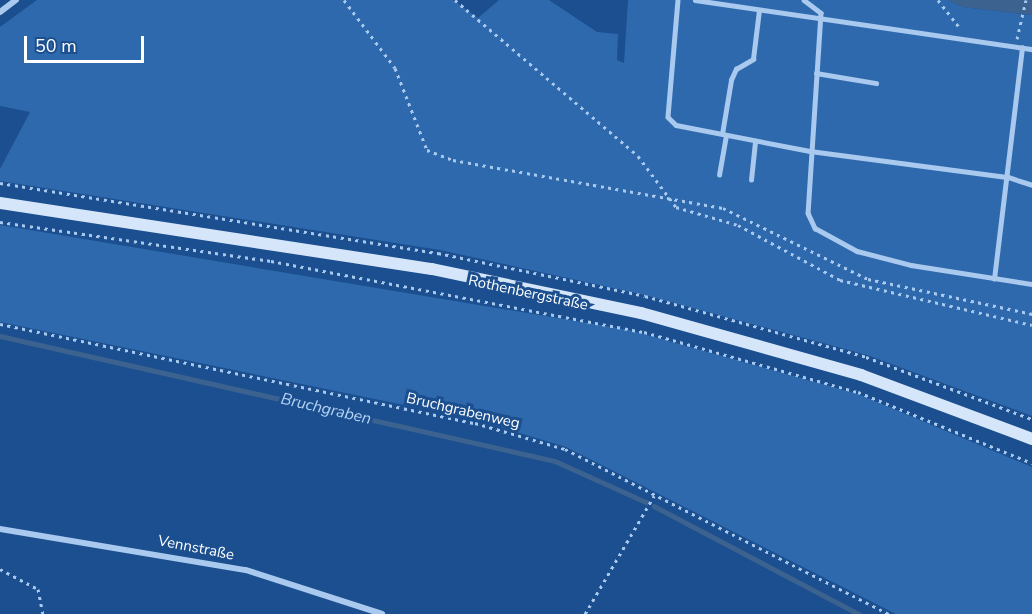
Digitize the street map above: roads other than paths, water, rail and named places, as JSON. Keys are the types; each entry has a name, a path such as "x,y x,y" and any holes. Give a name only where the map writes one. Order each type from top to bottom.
{"main road":[{"name":"Rothenbergstraße","path":"0,203 432,269 641,313 861,375 1032,439"}],"street":[{"path":"0,12 16,0"},
{"name":"Vennstraße","path":"0,529 246,570 382,614"}],"lane":[{"path":"678,0 668,117 676,125 810,151 1008,177 1032,185"},
{"path":"694,0 1032,49"},
{"path":"804,0 819,7 821,19 810,151 808,213 828,239 911,265 1032,284"},
{"path":"719,175 731,80 736,69 753,59 759,9"},
{"path":"994,279 1008,177 1019,47"},
{"path":"816,74 876,83"},
{"path":"752,180 755,141"}],"waterway":[{"name":"Bruchgraben","path":"0,336 555,461 646,502"},
{"name":"Bruchgraben","path":"654,506 859,614"}]}
